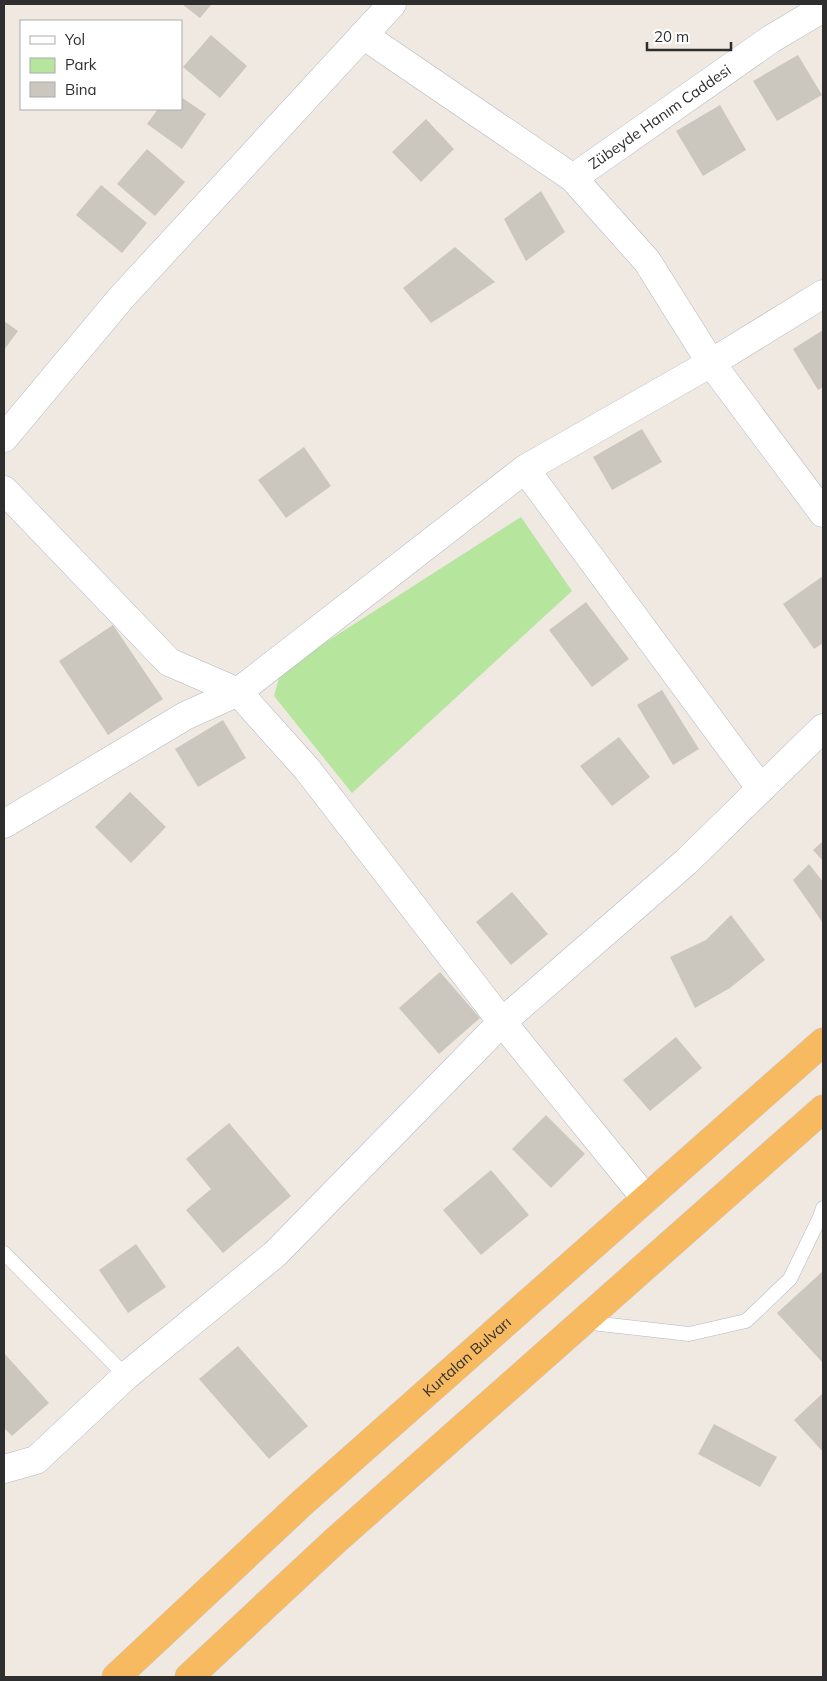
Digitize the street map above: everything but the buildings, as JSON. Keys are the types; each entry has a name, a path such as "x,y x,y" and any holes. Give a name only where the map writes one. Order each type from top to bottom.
{"highway":[{"name":"Kurtalan Bulvarı","path":"116,1677 302,1503 823,1042"},
{"path":"190,1677 336,1540 582,1322 820,1119"}],"street":[{"path":"4,438 121,298 392,4"},
{"name":"Zübeyde Hanım Caddesi","path":"573,178 771,39 823,8"},
{"path":"363,35 573,178 647,261 711,363 823,513"},
{"path":"4,824 185,716 238,692 525,469 711,363 823,294"},
{"path":"525,469 761,790"},
{"path":"4,490 169,662 238,692 307,769 502,1022 646,1199"},
{"path":"4,1469 36,1460 126,1376 275,1254 502,1022 686,862 823,728"}],"lane":[{"path":"582,1322 689,1334 746,1320 790,1279 823,1208"},
{"path":"4,1253 126,1376"}],"green space":[{"path":"521,517 572,591 352,793 274,696 281,671"}]}
